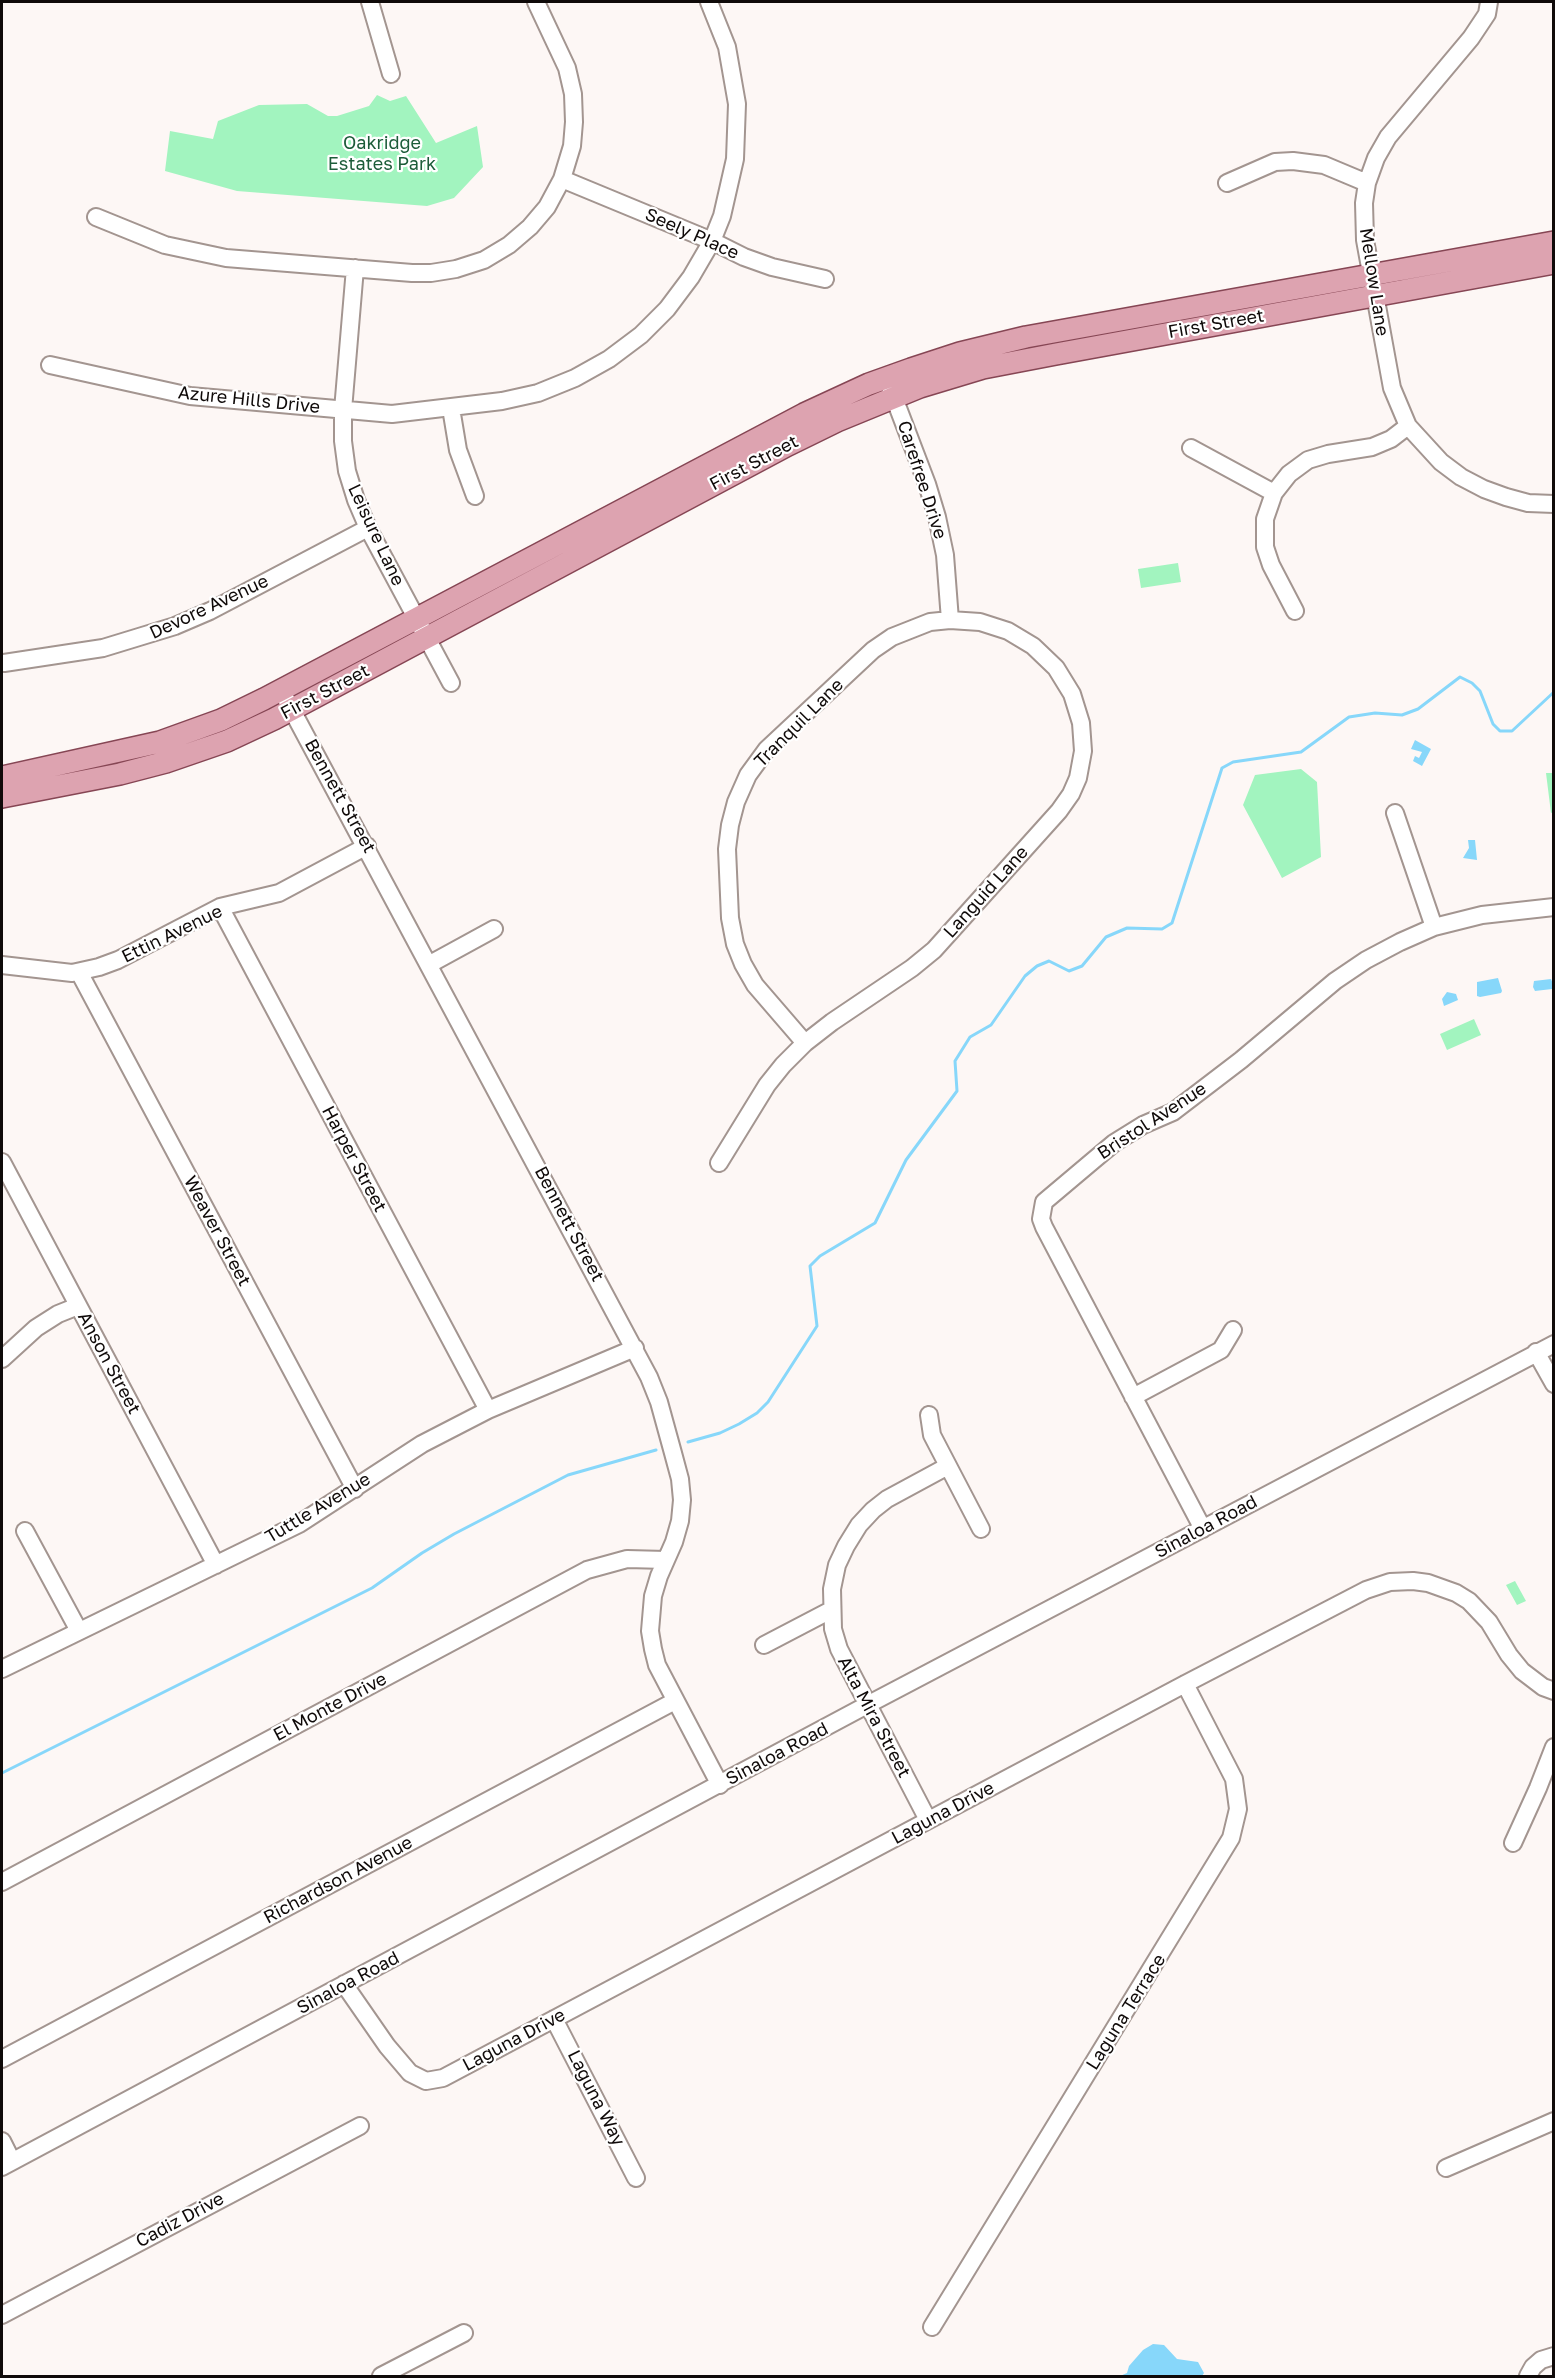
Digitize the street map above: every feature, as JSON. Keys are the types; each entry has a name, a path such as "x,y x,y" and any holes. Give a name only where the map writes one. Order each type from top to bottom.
{"main road":[{"name":"First Street","path":"1373,285 1554,242"},
{"name":"First Street","path":"2,797 120,774 166,762 227,741 293,710 837,420 891,387 960,353 1026,337 1373,285 1554,263"},
{"name":"First Street","path":"2,777 170,739 221,720 804,414 891,387"}],"street":[{"path":"370,2 391,74"},
{"path":"96,217 147,239 188,252 226,258 432,273 456,269 484,260 509,245 530,227 547,207 562,179 572,146 573,94 563,60 536,2"},
{"name":"Azure Hills Drive","path":"50,365 190,396 392,414 502,401 538,393 575,378 609,359 641,335 667,309 691,277 712,241 730,187 737,129 733,74 727,47 709,2"},
{"name":"Mellow Lane","path":"1489,2 1487,14 1471,38 1388,137 1376,158 1367,183 1363,223 1392,388 1408,426 1441,462 1476,485 1506,497 1554,504"},
{"path":"1227,183 1275,162 1293,161 1324,165 1367,183"},
{"name":"Seely Place","path":"562,179 712,241 744,257 772,267 825,279"},
{"name":"Leisure Lane","path":"355,268 343,410 343,441 347,471 368,528 451,683"},
{"name":"Carefree Drive","path":"891,387 937,517 945,555 950,620"},
{"path":"451,408 458,450 475,496"},
{"path":"1295,610 1271,565 1265,547 1264,519 1274,493 1289,474 1308,460 1328,454 1372,447 1391,439 1408,426"},
{"path":"1191,448 1274,493"},
{"name":"Devore Avenue","path":"4,663 103,648 175,626 210,611 368,528"},
{"name":"Tranquil Lane","path":"806,1043 755,985 735,944 730,918 727,849 736,802 748,775 767,749 873,650 892,636 909,629 930,622 950,620"},
{"name":"Languid Lane","path":"719,1163 767,1085 806,1043 934,950 1059,811 1071,794 1078,778 1083,751 1081,723 1072,694 1056,668 1034,646 1008,631 980,622 950,620"},
{"name":"Bennett Street","path":"281,690 367,846 635,1348 659,1402 680,1479 682,1500 680,1521 674,1542 653,1596 650,1631 657,1665 720,1785"},
{"path":"1395,813 1434,927"},
{"name":"Ettin Avenue","path":"2,965 48,972 79,972 118,960 220,907 279,893 367,846"},
{"name":"Harper Street","path":"220,907 488,1410"},
{"name":"Bristol Avenue","path":"1203,1529 1044,1227 1041,1219 1044,1202 1114,1143 1143,1125 1173,1112 1335,981 1383,951 1434,927 1482,915 1554,907"},
{"path":"430,964 494,929"},
{"name":"Weaver Street","path":"79,972 355,1490"},
{"name":"Anson Street","path":"2,1162 216,1565"},
{"path":"2,1359 36,1328 58,1314 78,1306"},
{"path":"1133,1397 1221,1350 1233,1330"},
{"name":"Sinaloa Road","path":"7,2164 867,1705 1554,1344"},
{"name":"Tuttle Avenue","path":"2,1669 299,1524 355,1490 422,1444 488,1410 635,1348"},
{"path":"1536,1352 1554,1384"},
{"path":"929,1415 932,1435 981,1528"},
{"name":"Alta Mira Street","path":"928,1820 839,1649 831,1610 832,1589 837,1565 859,1526 887,1499 948,1466"},
{"path":"26,1531 79,1631"},
{"name":"El Monte Drive","path":"2,1882 587,1570 609,1562 627,1559 666,1560"},
{"name":"Laguna Drive","path":"344,1984 387,2046 410,2073 426,2081 443,2078 1185,1684 1366,1590 1390,1582 1413,1581 1442,1587 1469,1601 1489,1622 1509,1655 1522,1671 1543,1687 1554,1691"},
{"path":"764,1646 831,1610"},
{"name":"Laguna Terrace","path":"932,2327 1231,1838 1238,1809 1234,1779 1185,1684"},
{"name":"Richardson Avenue","path":"2,2059 675,1701"},
{"path":"1513,1843 1554,1747"},
{"name":"Laguna Way","path":"554,2019 636,2178"},
{"path":"1446,2168 1554,2121"},
{"name":"Cadiz Drive","path":"2,2315 360,2126"},
{"path":"2,2141 7,2164"},
{"path":"381,2376 464,2333"},
{"path":"1528,2376 1541,2360 1554,2356"}],"green space":[{"name":"Oakridge Estates Park","path":"377,95 390,101 406,96 436,143 477,126 483,167 454,198 427,206 237,191 165,171 170,131 213,139 218,121 259,105 307,104 328,116 337,116 369,106"},
{"path":"1178,563 1181,582 1141,588 1138,569"},
{"path":"1301,769 1317,782 1321,857 1282,878 1243,805 1255,775"},
{"path":"1546,773 1553,773 1553,812 1551,813"},
{"path":"1474,1019 1481,1035 1447,1050 1440,1034"},
{"path":"1515,1581 1526,1601 1517,1605 1506,1585"}],"water":[{"path":"1415,740 1431,749 1422,766 1413,761 1415,756 1419,758 1422,752 1411,749"},
{"path":"1468,840 1475,840 1477,860 1463,858 1469,848"},
{"path":"1498,978 1501,993 1477,996 1477,982"},
{"path":"1551,979 1552,989 1535,991 1534,981"},
{"path":"1447,992 1456,994 1458,1000 1444,1006 1442,999"},
{"path":"1153,2344 1164,2345 1177,2359 1198,2362 1204,2373 1202,2376 1120,2376 1127,2373 1129,2366 1143,2350"}],"waterway":[{"path":"688,1442 720,1433 739,1424 757,1413 768,1402 817,1326 810,1266 820,1256 875,1223 906,1160 957,1091 955,1061 970,1037 991,1025 1025,976 1037,966 1049,961 1069,971 1082,966 1106,937 1127,928 1162,929 1172,923 1222,768 1233,762 1301,752 1349,717 1375,713 1402,715 1418,709 1460,677 1472,683 1480,691 1493,724 1500,731 1512,731 1554,692"},
{"path":"2,1773 372,1588 454,1534 568,1475 656,1450"}]}
